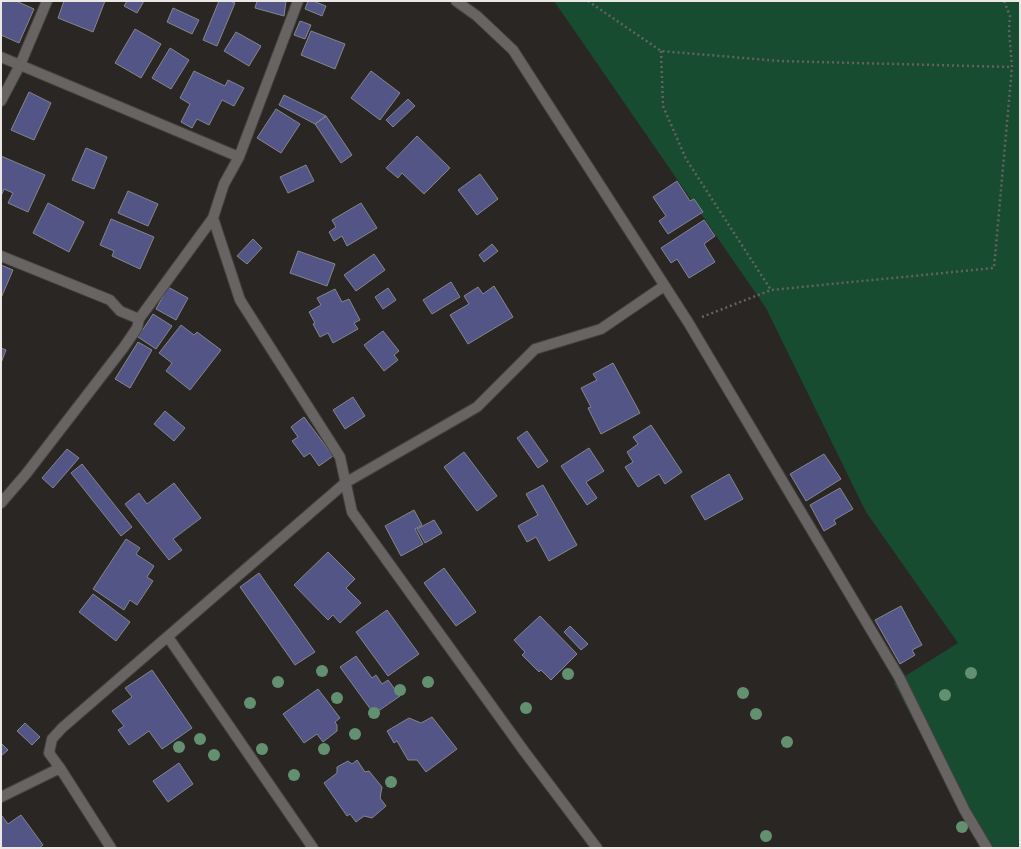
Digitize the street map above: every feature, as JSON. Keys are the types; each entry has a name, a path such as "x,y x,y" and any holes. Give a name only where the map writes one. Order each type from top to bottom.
{"street":[{"path":"1,101 20,65 47,1"},
{"path":"1,503 26,474 124,347 137,328 139,319 213,218 224,184 239,157 298,1"},
{"path":"456,1 477,16 513,50 688,322 899,677 965,811 987,848"},
{"path":"1,57 239,157"},
{"path":"213,218 240,300 340,457 352,512 524,751 597,848"},
{"path":"1,256 110,300 120,311 139,319"},
{"path":"111,848 49,753 52,739 62,728 345,483 477,407 535,349 601,330 664,286"},
{"path":"168,637 313,848"},
{"path":"1,797 60,768"}],"path":[{"path":"588,1 661,51 779,61 1012,67"},
{"path":"688,322 771,290 994,268 1012,67 1009,30 1010,16 1004,1"},
{"path":"661,51 663,106 686,159 771,290"}],"green space":[{"path":"554,1 1020,1 1020,848 980,848 894,683 958,643 866,512 766,308"}],"building":[{"path":"1,1 16,1 34,9 19,43 1,35"},
{"path":"64,1 105,1 93,32 58,18"},
{"path":"127,1 144,1 137,13 124,6"},
{"path":"219,1 229,1 235,3 217,46 203,40"},
{"path":"257,1 286,1 284,16 255,8"},
{"path":"308,1 313,1 326,6 322,16 305,9"},
{"path":"173,8 199,20 192,34 167,22"},
{"path":"300,21 311,25 305,39 294,35"},
{"path":"135,29 161,44 141,78 115,63"},
{"path":"311,31 345,44 335,69 301,55"},
{"path":"236,32 261,46 249,66 224,51"},
{"path":"170,48 189,60 171,89 152,78"},
{"path":"194,71 225,86 228,80 244,88 234,106 222,100 209,125 197,119 192,128 181,122 190,104 180,98"},
{"path":"371,71 400,93 380,120 351,98"},
{"path":"29,92 51,103 34,140 11,130"},
{"path":"284,95 326,116 315,124 279,105"},
{"path":"408,99 415,106 393,127 386,120"},
{"path":"276,109 300,124 281,153 257,138"},
{"path":"326,116 352,155 341,163 315,124"},
{"path":"417,136 450,168 424,194 402,173 398,178 386,168"},
{"path":"86,148 107,157 94,189 72,180"},
{"path":"1,156 45,175 28,212 8,203 13,193 4,189 1,196"},
{"path":"306,165 314,181 288,193 280,177"},
{"path":"480,174 498,199 477,215 458,190"},
{"path":"677,181 690,201 694,199 703,212 668,234 659,221 666,216 653,197"},
{"path":"128,191 158,204 148,226 118,213"},
{"path":"48,203 84,222 69,252 33,233"},
{"path":"361,203 377,228 347,246 342,236 334,241 329,232 336,227 332,220"},
{"path":"111,219 154,237 140,269 112,256 114,251 100,245"},
{"path":"704,220 715,236 704,244 715,262 689,278 677,259 671,263 661,248"},
{"path":"253,239 262,248 247,264 237,256"},
{"path":"492,244 498,251 484,262 479,255"},
{"path":"298,251 335,264 327,286 290,273"},
{"path":"374,254 385,270 356,291 344,275"},
{"path":"1,265 13,270 1,298"},
{"path":"451,282 460,297 432,314 423,300"},
{"path":"494,286 513,317 468,344 450,315 469,304 464,296 478,287 483,294"},
{"path":"168,287 188,298 176,320 156,309"},
{"path":"388,288 396,300 383,309 375,297"},
{"path":"335,289 342,302 349,299 360,320 354,323 358,329 333,343 328,333 320,337 309,312 321,305 317,298"},
{"path":"153,314 172,326 156,349 138,337"},
{"path":"181,325 194,335 197,332 221,350 190,390 166,371 172,363 159,353"},
{"path":"383,331 399,351 394,355 398,360 384,371 364,345"},
{"path":"138,342 152,350 130,388 115,379"},
{"path":"1,348 6,350 1,363"},
{"path":"613,363 640,413 601,434 588,408 591,407 581,388 597,380 593,374"},
{"path":"353,397 365,416 345,429 333,410"},
{"path":"165,411 185,428 174,441 154,424"},
{"path":"304,417 333,456 319,466 310,453 304,457 292,441 298,437 291,427"},
{"path":"651,425 682,472 665,484 659,474 638,487 625,467 633,462 627,452 638,444 633,437"},
{"path":"527,431 548,461 538,468 517,438"},
{"path":"589,448 604,471 586,482 597,498 587,505 561,466"},
{"path":"67,449 79,458 53,488 42,478"},
{"path":"464,452 497,496 477,511 444,467"},
{"path":"824,454 841,479 806,501 790,474"},
{"path":"82,464 132,527 121,536 71,473"},
{"path":"729,474 743,499 705,520 691,496"},
{"path":"174,483 201,518 173,539 182,550 169,560 125,504 139,493 147,504"},
{"path":"543,485 577,545 549,561 536,537 527,542 518,526 538,515 526,494"},
{"path":"840,488 853,509 834,520 836,524 824,531 810,505"},
{"path":"414,510 422,525 415,529 423,544 401,556 385,526"},
{"path":"434,520 442,533 425,543 417,529"},
{"path":"126,539 140,548 136,554 154,566 147,577 153,581 137,605 130,600 124,610 93,589"},
{"path":"328,552 355,579 346,588 361,603 340,623 333,615 328,620 294,585"},
{"path":"444,568 476,612 456,626 424,583"},
{"path":"259,573 315,652 295,665 240,587"},
{"path":"93,594 130,622 116,641 79,612"},
{"path":"901,606 922,645 912,650 915,655 900,664 875,620"},
{"path":"387,610 419,654 388,676 356,632"},
{"path":"540,616 577,654 551,680 541,670 539,672 522,655 525,652 514,640"},
{"path":"570,626 588,644 581,650 564,632"},
{"path":"356,656 372,678 376,675 382,684 388,680 400,696 374,714 340,667"},
{"path":"152,670 192,728 162,749 149,731 129,745 118,730 124,726 112,711 132,697 125,688"},
{"path":"318,689 340,718 335,722 337,725 337,731 323,742 317,734 304,743 283,714"},
{"path":"432,717 457,749 426,772 417,760 408,760 397,741 394,743 387,731 409,718 421,723"},
{"path":"25,723 40,737 32,745 17,731"},
{"path":"1,743 8,750 1,756"},
{"path":"357,760 365,772 369,771 382,787 380,798 386,806 372,818 364,816 356,822 350,814 347,816 324,783 337,773 337,767 348,761 352,764"},
{"path":"179,763 193,784 168,802 153,781"},
{"path":"21,815 43,845 39,848 1,848 1,817 2,816 8,824"}]}
